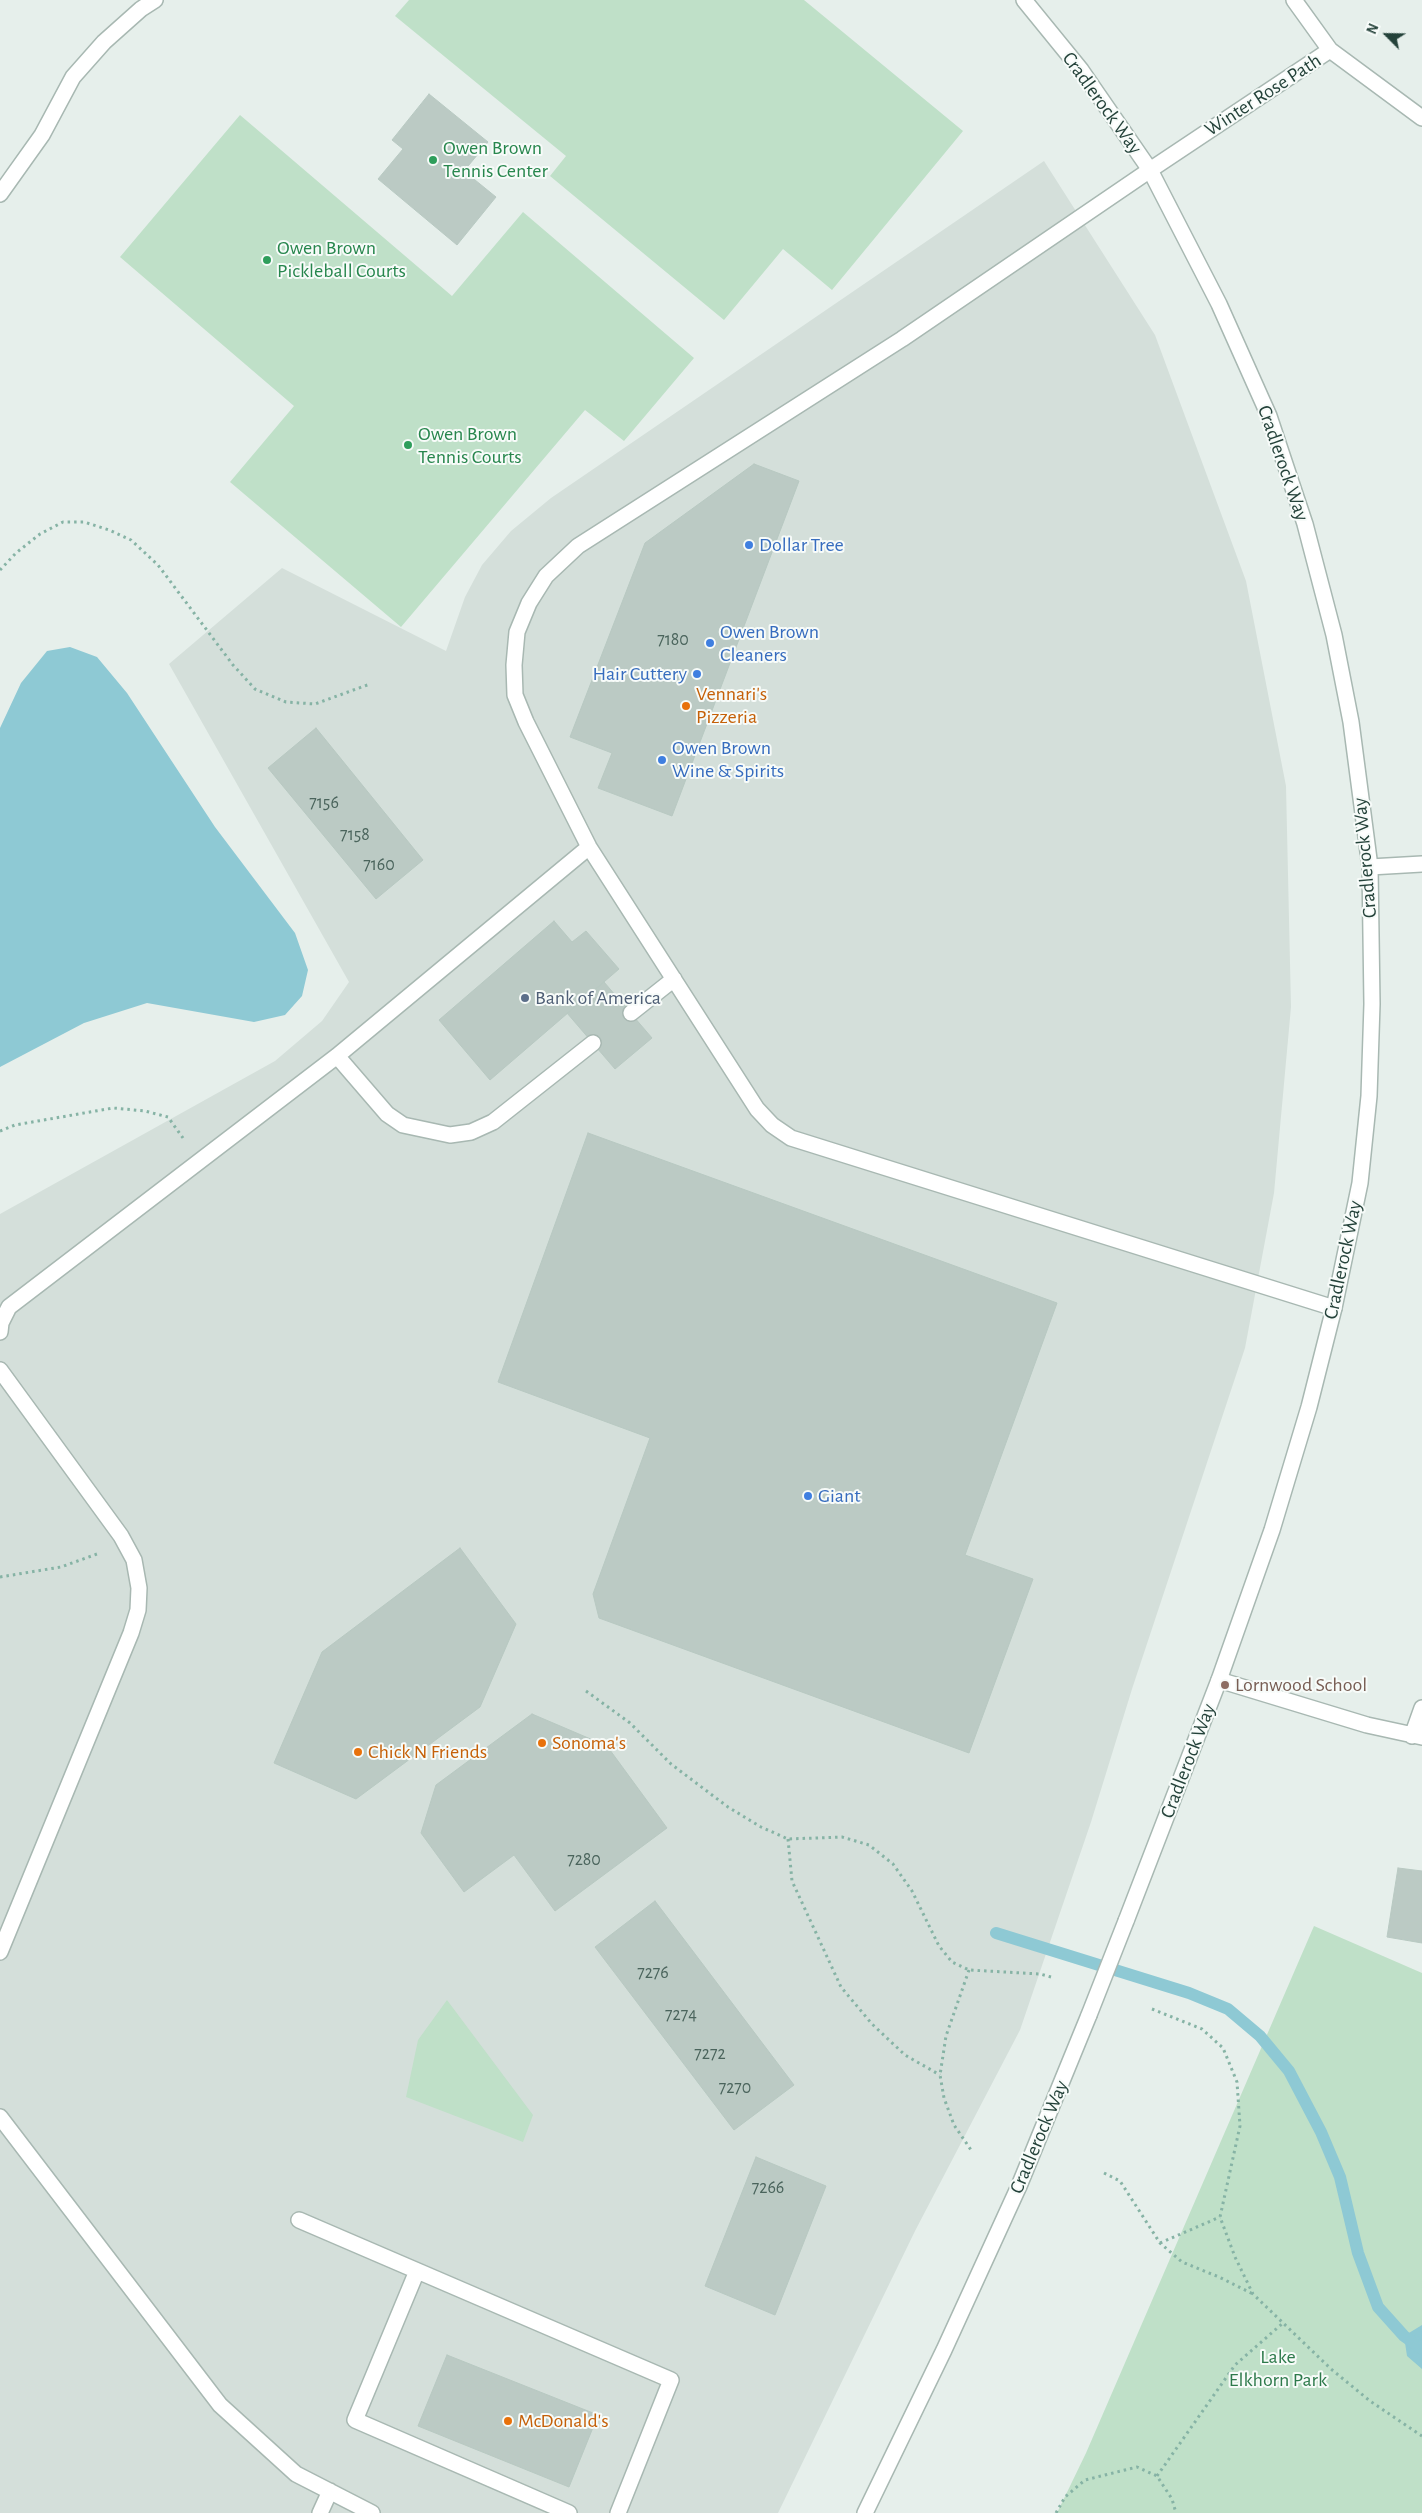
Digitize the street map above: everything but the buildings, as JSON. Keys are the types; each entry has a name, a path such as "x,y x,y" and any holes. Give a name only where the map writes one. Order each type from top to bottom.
{"street":[{"path":"0,194 42,135 73,77 104,42 141,9 155,0"},
{"name":"Cradlerock Way","path":"865,2513 944,2350 1019,2186 1089,2015 1219,1680 1272,1530 1309,1407 1334,1308 1360,1183 1369,1096 1372,1004 1370,867 1351,722 1334,635 1305,524 1261,399 1220,304 1150,170 1081,70 1024,0"},
{"path":"1294,0 1330,50"},
{"name":"Winter Rose Path","path":"1334,1308 791,1138 772,1125 757,1109 589,847 526,722 515,695 514,665 517,632 529,603 546,576 578,546 902,339 1330,50 1422,118"},
{"path":"0,1332 1,1323 9,1307 337,1056 589,847"},
{"path":"1370,867 1422,864"},
{"path":"631,1013 674,979"},
{"path":"337,1056 387,1114 404,1125 450,1135 471,1132 493,1122 593,1043"},
{"path":"0,1370 122,1536 134,1560 139,1588 136,1618 0,1952"},
{"path":"1219,1680 1295,1704 1417,1736 1422,1708"},
{"path":"0,2117 220,2406 296,2474 372,2513"},
{"path":"299,2220 671,2380 618,2513"},
{"path":"417,2271 355,2420 569,2513"},
{"path":"320,2513 330,2491"}],"path":[{"path":"0,570 16,553 40,534 63,522 92,524 131,540 158,565 234,665 256,689 286,702 315,704 370,684"},
{"path":"0,1131 15,1125 113,1108 145,1111 168,1117 183,1138"},
{"path":"0,1577 61,1567 93,1557 122,1536"},
{"path":"586,1691 630,1723 671,1764 728,1807 761,1827 788,1839 842,1837 869,1845 893,1864 912,1891 939,1946 952,1962 969,1970 1040,1974 1051,1977"},
{"path":"788,1839 792,1880 841,1987 872,2024 905,2055 940,2075"},
{"path":"969,1970 946,2036 940,2075 944,2098 954,2125 971,2150"},
{"path":"1152,2009 1202,2029 1223,2048 1237,2082 1240,2126 1220,2217 1235,2257 1253,2294 1282,2324 1331,2369 1370,2401 1422,2436"},
{"path":"1104,2173 1120,2181 1160,2243 1182,2262 1219,2277 1253,2294"},
{"path":"1160,2243 1220,2217"},
{"path":"1158,2476 1235,2365 1282,2324"},
{"path":"1056,2513 1065,2497 1085,2480 1137,2467 1158,2476 1172,2499 1176,2513"}],"shaded area":[{"path":"1044,161 1155,335 1246,581 1286,786 1291,1007 1274,1193 1245,1348 1132,1689 1091,1822 1020,2030 915,2231 778,2513 0,2513 0,1214 275,1061 322,1021 349,982 169,664 282,568 446,651 465,597 482,565 511,531 551,498"}],"green space":[{"path":"409,0 804,0 963,131 832,290 783,249 724,320 550,176 566,156 395,16"},
{"path":"240,115 452,296 523,212 694,358 624,441 585,410 401,627 230,482 294,406 120,257"},
{"name":"Lake Elkhorn Park","path":"1314,1926 1422,1973 1422,2513 1057,2513 1086,2453"},
{"path":"447,2000 533,2115 523,2142 406,2097 418,2040"}],"water":[{"path":"70,647 97,657 127,693 215,827 295,933 308,970 302,996 285,1015 254,1022 147,1003 84,1023 0,1067 0,728 21,683 47,651"},
{"path":"1422,2325 1422,2369 1407,2356 1404,2336"}],"waterway":[{"path":"996,1933 1189,1993 1228,2009 1260,2036 1289,2071 1321,2132 1340,2177 1358,2253 1378,2307 1404,2336 1422,2349"}],"place":[{"name":"Owen Brown Tennis Center","path":"433,160"},
{"name":"Owen Brown Pickleball Courts","path":"267,260"},
{"name":"Owen Brown Tennis Courts","path":"408,445"},
{"name":"Dollar Tree","path":"749,545"},
{"name":"Owen Brown Cleaners","path":"710,643"},
{"name":"Hair Cuttery","path":"697,674"},
{"name":"Vennari's Pizzeria","path":"686,706"},
{"name":"Owen Brown Wine & Spirits","path":"662,760"},
{"name":"Bank of America","path":"525,998"},
{"name":"Giant","path":"808,1496"},
{"name":"Lornwood School","path":"1225,1685"},
{"name":"Sonoma's","path":"542,1743"},
{"name":"Chick N Friends","path":"358,1752"},
{"name":"McDonald's","path":"508,2421"}]}
